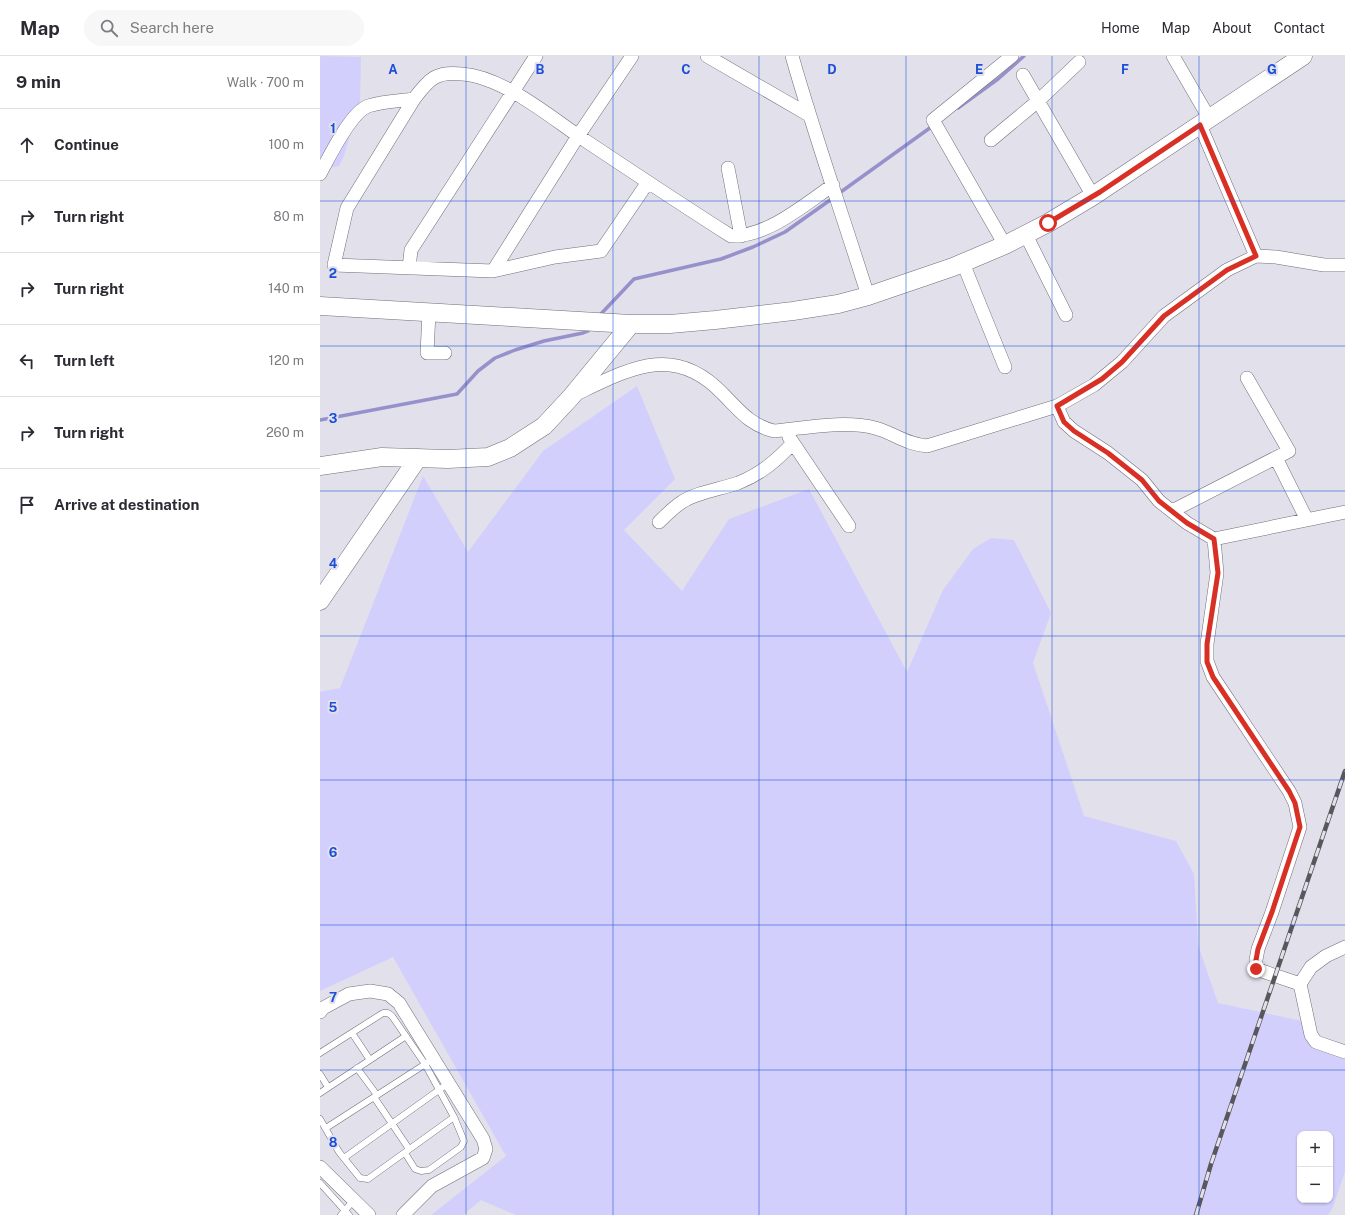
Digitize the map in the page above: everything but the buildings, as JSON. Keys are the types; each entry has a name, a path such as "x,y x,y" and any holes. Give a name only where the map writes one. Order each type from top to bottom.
{"street":[{"path":"409,268 411,250 536,56"},
{"path":"494,271 578,136 632,56"},
{"path":"707,56 809,115"},
{"path":"792,56 809,115 868,296"},
{"path":"1005,245 933,120 1012,56"},
{"path":"1173,56 1204,122 1256,256"},
{"path":"320,306 630,324 670,324 785,312 838,304 868,296 963,263 1005,245 1048,223 1093,196 1303,56"},
{"path":"991,140 1038,100 1079,62"},
{"path":"648,182 601,251 555,257 494,271 334,265 347,208 414,99 426,84 434,78 444,74 462,74 483,78 513,92 731,236 741,236 776,224 833,186"},
{"path":"1023,74 1093,196"},
{"path":"320,174 340,137 356,115 366,106 414,99"},
{"path":"728,168 741,236"},
{"path":"1026,234 1066,315"},
{"path":"571,397 639,367 655,364 674,365 693,370 712,382 753,424 763,429 774,431 845,424 883,431 915,445 927,446 1057,406 1102,379 1122,362 1164,316 1227,270 1256,256 1276,257 1324,265 1345,265"},
{"path":"963,263 1005,367"},
{"path":"429,313 427,353 445,353"},
{"path":"320,466 382,457 448,459 488,457 510,448 544,426 571,397 630,324"},
{"path":"1172,511 1289,451 1247,378"},
{"path":"1057,406 1064,422 1069,427 1108,453 1142,480 1159,501 1187,523 1214,539 1345,512"},
{"path":"784,430 849,526"},
{"path":"659,522 683,501 739,482 760,473 780,457 794,443"},
{"path":"320,601 418,458"},
{"path":"1276,458 1307,520"},
{"path":"1214,539 1218,573 1207,644 1207,662 1213,677 1289,791 1295,803 1300,827 1258,949 1256,969 1300,984"},
{"path":"1345,947 1326,956 1311,967 1300,984 1311,1035 1316,1042 1345,1052"},
{"path":"320,1012 323,1008 349,994 370,991 388,994 399,1003 429,1061 444,1086 483,1139 486,1149 483,1158 432,1186 402,1215"},
{"path":"320,1167 324,1185 354,1200 369,1215"}],"lane":[{"path":"320,1053 383,1013 388,1013 392,1016 406,1036 429,1061 326,1128"},
{"path":"352,1033 370,1060"},
{"path":"320,1093 406,1036"},
{"path":"344,1158 393,1124 444,1086 464,1142 461,1147 429,1170 421,1171 415,1169 393,1124 357,1068"},
{"path":"320,1074 328,1088"},
{"path":"320,1119 344,1158 360,1178 368,1179 454,1117"},
{"path":"324,1185 345,1214 354,1200"}],"shaded area":[{"path":"320,56 361,57 360,101 344,156 339,166 322,169 320,169"},
{"path":"637,386 675,479 624,530 682,591 729,519 809,489 907,672 943,590 973,549 991,538 1014,540 1051,613 1033,663 1084,816 1176,841 1194,874 1198,945 1218,1003 1302,1021 1313,1047 1345,1059 1345,1172 1333,1207 1328,1215 516,1215 481,1200 463,1215 431,1215 506,1156 393,957 320,991 320,692 340,688 423,476 468,552 543,451"}],"waterway":[{"path":"958,108 998,79 1024,56"},
{"path":"838,194 934,125"},
{"path":"599,316 634,279 721,259 753,247 785,232 833,198"},
{"path":"320,420 457,394 478,371 495,358 544,341 583,333 588,331 590,328"}],"railway":[{"path":"1196,1215 1211,1164 1345,771"}],"route":[{"path":"1048,223 1100,192 1200,125 1256,256 1227,270 1164,316 1143,337 1122,362 1102,379 1057,406 1064,422 1074,431 1108,453 1142,480 1159,501 1187,523 1214,539 1218,573 1207,644 1207,662 1213,677 1289,791 1295,803 1300,827 1258,949 1256,969"}]}
